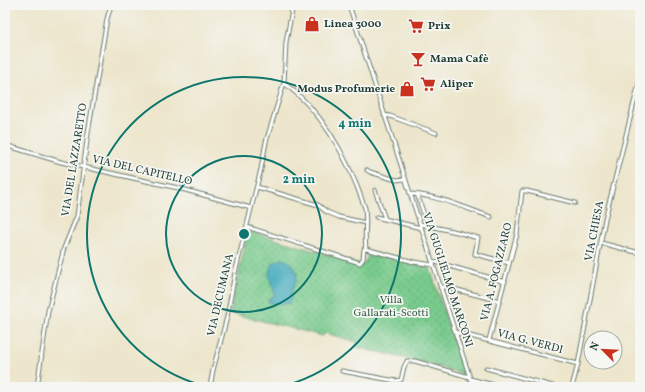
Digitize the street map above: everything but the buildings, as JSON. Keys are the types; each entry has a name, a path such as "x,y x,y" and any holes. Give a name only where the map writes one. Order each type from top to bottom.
{"street":[{"name":"VIA DEL LAZZARETTO","path":"37,387 48,312 64,248 77,216 82,167 99,64 111,5"},
{"name":"VIA DECUMANA","path":"210,387 227,317 235,273 257,187 266,142 284,83 286,42 293,5"},
{"name":"VIA GUGLIELMO MARCONI","path":"348,5 473,387"},
{"name":"VIA CHIESA","path":"572,387 602,243 605,219 640,79"},
{"path":"247,228 360,263 364,259 364,249 366,249 364,236 366,223 365,208 347,160 313,109 298,93 284,83"},
{"path":"384,115 436,133"},
{"name":"VIA DEL CAPITELLO","path":"5,145 82,167 178,188 251,208"},
{"path":"367,170 396,180 404,179"},
{"path":"257,187 318,205 327,212 339,217 366,223"},
{"path":"374,190 385,219"},
{"name":"VIA A. FOGAZZARO","path":"489,340 517,234 522,191 575,203"},
{"path":"410,194 417,194 438,199 491,217"},
{"path":"417,194 428,226"},
{"path":"376,216 478,238 475,254 509,263"},
{"path":"602,243 640,253"},
{"path":"366,249 414,262 433,263 505,282"},
{"path":"440,287 446,287 500,301"},
{"name":"VIA G. VERDI","path":"455,332 578,364"},
{"path":"342,371 396,381 402,380 404,367 407,361 415,361 502,387"},
{"path":"486,368 556,387"}],"green space":[{"name":"Villa Gallarati-Scotti","path":"248,231 356,263 364,264 368,252 430,268 464,374 413,360 356,347 357,342 325,333 323,336 230,313"}],"water":[{"path":"282,259 292,264 297,273 296,281 291,293 291,300 289,303 284,304 270,303 268,302 268,299 274,296 274,291 269,272 274,262"}],"place":[{"name":"Linea 3000","path":"312,24"},
{"name":"Prix","path":"416,26"},
{"name":"Mama Cafè","path":"418,59"},
{"name":"Aliper","path":"428,84"},
{"name":"Modus Profumerie","path":"407,89"}]}
